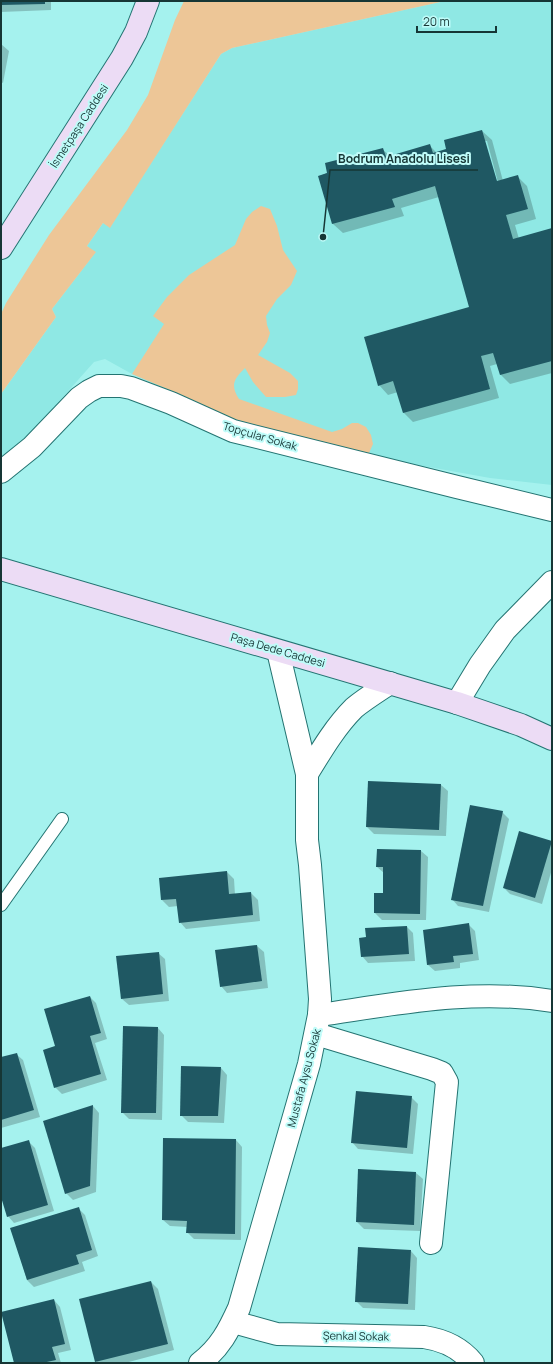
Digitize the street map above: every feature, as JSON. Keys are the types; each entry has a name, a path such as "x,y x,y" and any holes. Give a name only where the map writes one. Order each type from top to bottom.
{"street":[{"name":"İsmetpaşa Caddesi","path":"1,248 122,58 136,32 148,1"},
{"name":"Topçular Sokak","path":"1,472 32,447 79,398 99,386 121,386 131,388 171,403 233,431 552,510"},
{"name":"Paşa Dede Caddesi","path":"1,569 457,702 552,739"},
{"path":"457,702 480,665 505,630 552,582"},
{"name":"Mustafa Aysu Sokak","path":"207,1360 224,1339 239,1308 309,1064 318,1025 320,991 307,840 307,774 278,650"},
{"path":"307,774 329,738 343,720 355,708 390,683"},
{"path":"318,1025 452,997 528,997 552,1001"},
{"path":"318,1025 442,1073 447,1082 431,1244"},
{"name":"Şenkal Sokak","path":"233,1322 277,1334 424,1337 437,1339 450,1344 463,1352 473,1363"}],"lane":[{"path":"1,905 62,819"}],"shaded area":[{"path":"184,1 445,1 232,48 221,54 110,228 103,223 87,246 96,252 52,309 56,317 1,394 1,314 6,303 49,235 127,130 148,95 175,20"},
{"path":"445,1 552,1 552,485 490,478 362,455 217,413 132,374 105,359 94,362 14,452 1,457 1,394 56,317 52,309 95,253 87,246 103,223 110,227 221,54 232,48"},
{"path":"261,206 270,209 277,226 283,250 297,271 291,285 277,299 266,316 270,333 267,342 258,355 290,373 298,381 298,389 296,395 285,397 266,397 253,382 245,368 234,382 236,394 239,399 332,432 342,429 352,423 358,423 366,427 371,435 373,444 369,453 362,455 223,416 179,394 132,374 164,324 153,316 167,297 189,275 235,245 246,219 252,212"}],"building":[{"path":"1,1 45,1 45,4 1,5"},
{"path":"482,130 497,181 518,175 528,209 506,215 513,239 552,228 552,361 500,375 493,353 481,356 490,389 403,413 393,381 378,386 364,337 469,307 435,186 392,199 395,207 332,224 318,176 327,173 325,163 383,148 386,157 430,144 433,153 446,149 444,140"},
{"path":"368,781 441,784 439,830 366,827"},
{"path":"470,805 503,811 483,906 451,900"},
{"path":"519,831 552,841 535,898 503,888"},
{"path":"377,849 421,850 420,914 374,913 374,893 383,893 383,867 376,867"},
{"path":"227,871 229,894 251,892 253,915 179,923 176,899 161,900 159,878"},
{"path":"469,923 473,954 453,956 454,962 427,965 423,930"},
{"path":"407,926 409,954 361,957 359,938 366,937 365,928"},
{"path":"257,945 262,981 220,987 215,950"},
{"path":"159,952 163,994 121,999 116,956"},
{"path":"90,996 101,1033 90,1036 101,1074 54,1088 43,1050 55,1046 44,1009"},
{"path":"123,1026 158,1027 156,1113 121,1113"},
{"path":"17,1053 34,1110 1,1120 1,1057"},
{"path":"181,1066 221,1067 218,1116 180,1116"},
{"path":"356,1091 412,1096 407,1148 351,1143"},
{"path":"93,1105 90,1186 65,1194 43,1121"},
{"path":"163,1138 236,1139 235,1234 186,1233 187,1221 162,1220"},
{"path":"29,1140 48,1205 7,1217 1,1197 1,1148"},
{"path":"358,1169 416,1172 414,1225 356,1222"},
{"path":"79,1207 92,1250 76,1255 79,1264 27,1280 10,1228"},
{"path":"358,1247 411,1250 408,1304 355,1302"},
{"path":"151,1281 168,1344 95,1362 79,1299"},
{"path":"54,1299 65,1344 52,1347 56,1360 42,1363 14,1363 1,1312"}],"place":[{"name":"Bodrum Anadolu Lisesi","path":"323,237"}]}
